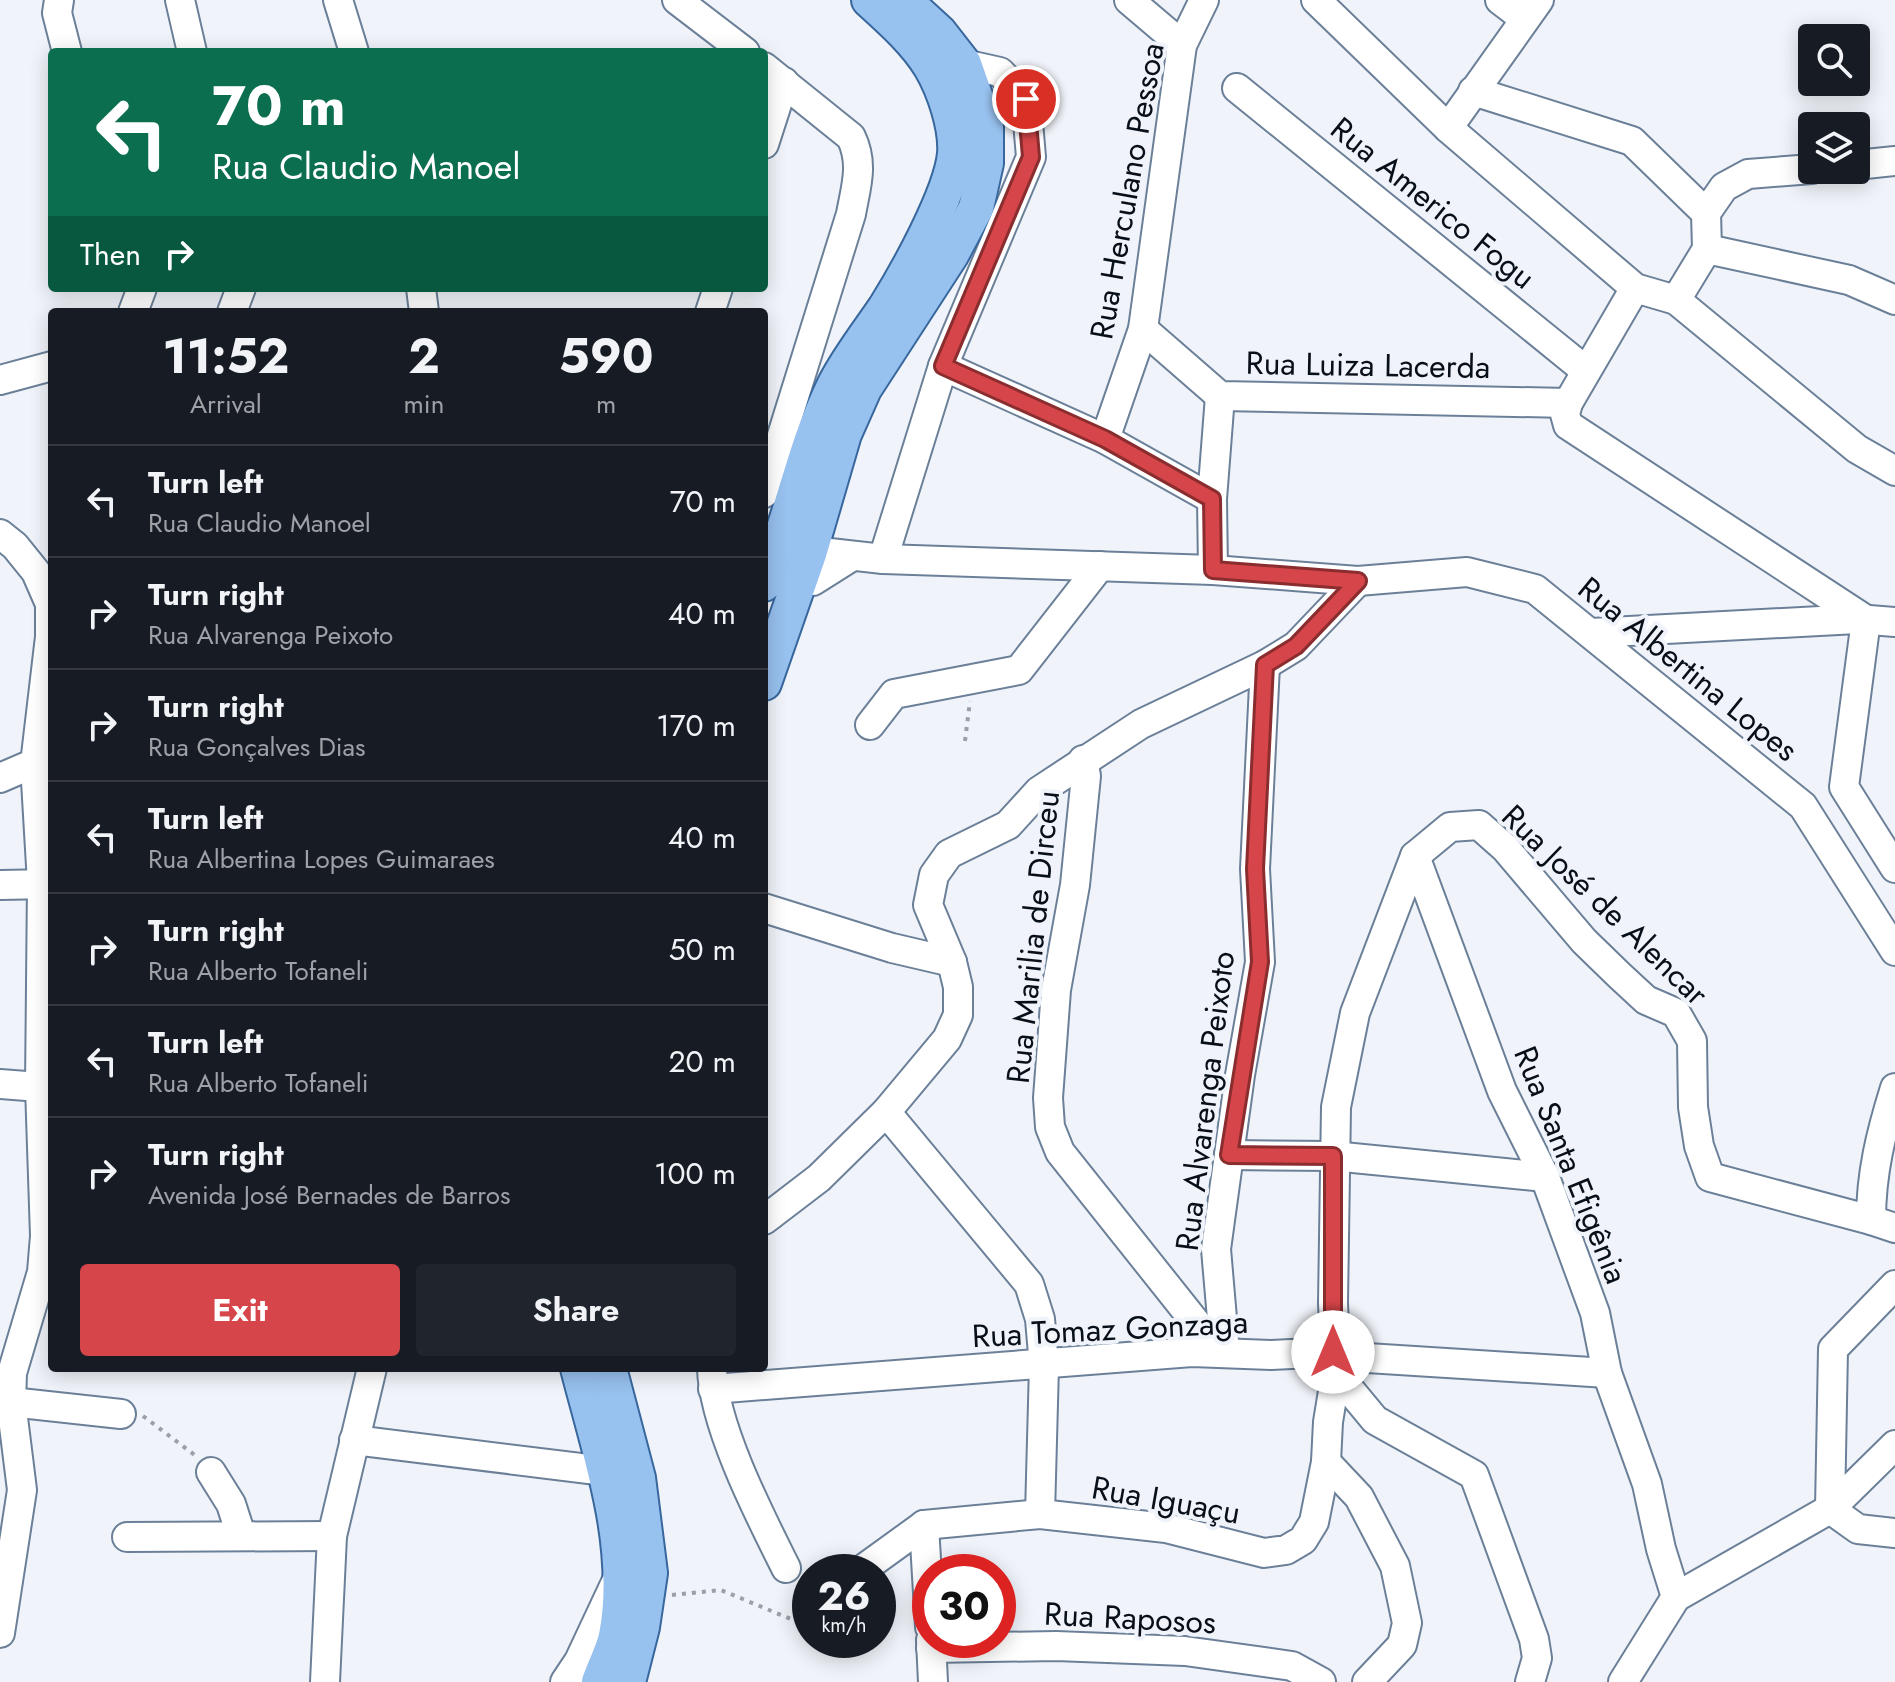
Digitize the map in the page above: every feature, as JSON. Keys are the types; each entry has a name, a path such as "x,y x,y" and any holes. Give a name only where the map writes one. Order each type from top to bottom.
{"main road":[{"path":"768,569 816,422 842,370 887,305 919,249 940,202 955,154 951,118 931,67 901,30 869,0"},
{"path":"771,651 811,568 832,468 864,389 951,255 976,208 986,163 986,127 964,64 939,32 904,0"},
{"path":"579,1372 605,1471 621,1572 616,1637 599,1682"},
{"path":"610,1372 638,1478 650,1573 628,1682"}],"street":[{"path":"59,0 57,13 66,48"},
{"path":"180,0 191,48"},
{"path":"338,0 353,48"},
{"path":"677,0 740,48"},
{"path":"1129,0 1182,45"},
{"name":"Rua Herculano Pessoa","path":"1105,439 1143,329 1182,45 1204,0"},
{"path":"1316,0 1448,128 1635,288 1676,300 1857,449 1895,471"},
{"path":"1448,128 1532,10 1500,0"},
{"path":"883,559 943,366 1031,157 1026,99 1000,72 964,64"},
{"path":"768,116 774,74"},
{"path":"768,480 851,214 860,168 859,153 851,137 774,74"},
{"name":"Rua Americo Fogu","path":"1237,88 1585,370"},
{"path":"1473,91 1632,141 1706,213"},
{"path":"1870,164 1895,161"},
{"path":"1676,300 1707,249 1706,213 1724,187 1748,174 1798,170"},
{"path":"1707,249 1849,280 1895,300"},
{"path":"1635,288 1568,403 1565,414 1568,425 1866,620"},
{"name":"Rua Luiza Lacerda","path":"1143,329 1220,396 1568,403"},
{"path":"943,366 1105,439 1212,499"},
{"path":"0,380 48,367"},
{"path":"1213,570 1212,499 1220,396"},
{"path":"0,534 15,546 36,572 48,599"},
{"name":"Rua Albertina Lopes","path":"768,572 811,568 821,552 883,559 1213,570 1358,581 1467,572 1535,589 1803,806 1895,951"},
{"path":"870,725 894,694 1019,670 1100,566"},
{"path":"768,1217 819,1178 886,1112 947,1039 958,1015 958,987 952,962 928,905 934,875 949,854 1008,825 1039,791 1141,724 1265,665 1296,646 1358,581"},
{"path":"1866,620 1844,787 1895,868"},
{"path":"1591,633 1866,620 1895,622"},
{"name":"Rua Alvarenga Peixoto","path":"1223,1353 1216,1249 1260,962 1255,869 1265,665"},
{"path":"0,1633 22,1490 11,1402 12,1373 42,1272 45,1236 47,883 44,760 48,678"},
{"path":"0,778 44,760"},
{"name":"Rua Marilia de Dirceu","path":"1083,760 1086,776 1075,885 1056,990 1048,1098 1050,1127 1060,1152 1223,1353"},
{"name":"Rua José de Alencar","path":"1335,1362 1333,1156 1336,1107 1355,1013 1415,856 1450,827 1479,825 1505,848 1584,941 1619,975 1646,1000 1676,1013 1692,1041 1693,1107 1699,1146 1710,1177 1883,1224"},
{"name":"Rua Santa Efigênia","path":"1415,856 1502,1091 1545,1177 1595,1313 1607,1373 1647,1484 1661,1549 1676,1597"},
{"path":"0,885 47,883"},
{"path":"768,909 892,948 952,962"},
{"path":"0,1084 46,1088"},
{"path":"1883,1224 1871,1183 1877,1143 1895,1088"},
{"path":"886,1112 1029,1284 1040,1319 1044,1366 1040,1514"},
{"path":"1229,1155 1333,1156 1545,1177"},
{"path":"1830,1509 1833,1349 1895,1285"},
{"name":"Rua Tomaz Gonzaga","path":"713,1378 1044,1366 1223,1353 1335,1362 1367,1358 1607,1373"},
{"path":"1335,1362 1375,1420 1474,1475 1534,1639 1537,1658 1530,1682"},
{"name":"Rua Iguaçu","path":"924,1525 1040,1514 1166,1528 1264,1553 1286,1550 1303,1540 1314,1522 1326,1462 1335,1362"},
{"path":"325,1682 332,1536 371,1372"},
{"path":"713,1378 752,1501 786,1568"},
{"path":"11,1402 121,1414"},
{"path":"354,1440 605,1471"},
{"path":"1623,1682 1676,1597 1830,1509 1895,1445"},
{"path":"1326,1462 1359,1497 1395,1566 1407,1623 1402,1645 1367,1682"},
{"path":"211,1472 231,1504 241,1535"},
{"path":"1830,1509 1858,1529 1895,1533"},
{"path":"884,1554 924,1525"},
{"path":"924,1525 926,1554"},
{"path":"127,1537 332,1536"},
{"path":"565,1682 579,1661 621,1572"},
{"name":"Rua Raposos","path":"1016,1643 1185,1651 1292,1666 1321,1682"},
{"path":"932,1658 933,1682"}],"path":[{"path":"965,741 973,679"},
{"path":"121,1414 150,1419 211,1472"},
{"path":"646,1597 721,1590 792,1620"}],"route":[{"path":"1026,99 1031,157 943,366 1105,439 1212,499 1213,570 1358,581 1296,646 1265,665 1255,869 1260,962 1229,1155 1333,1156 1333,1352"}]}
